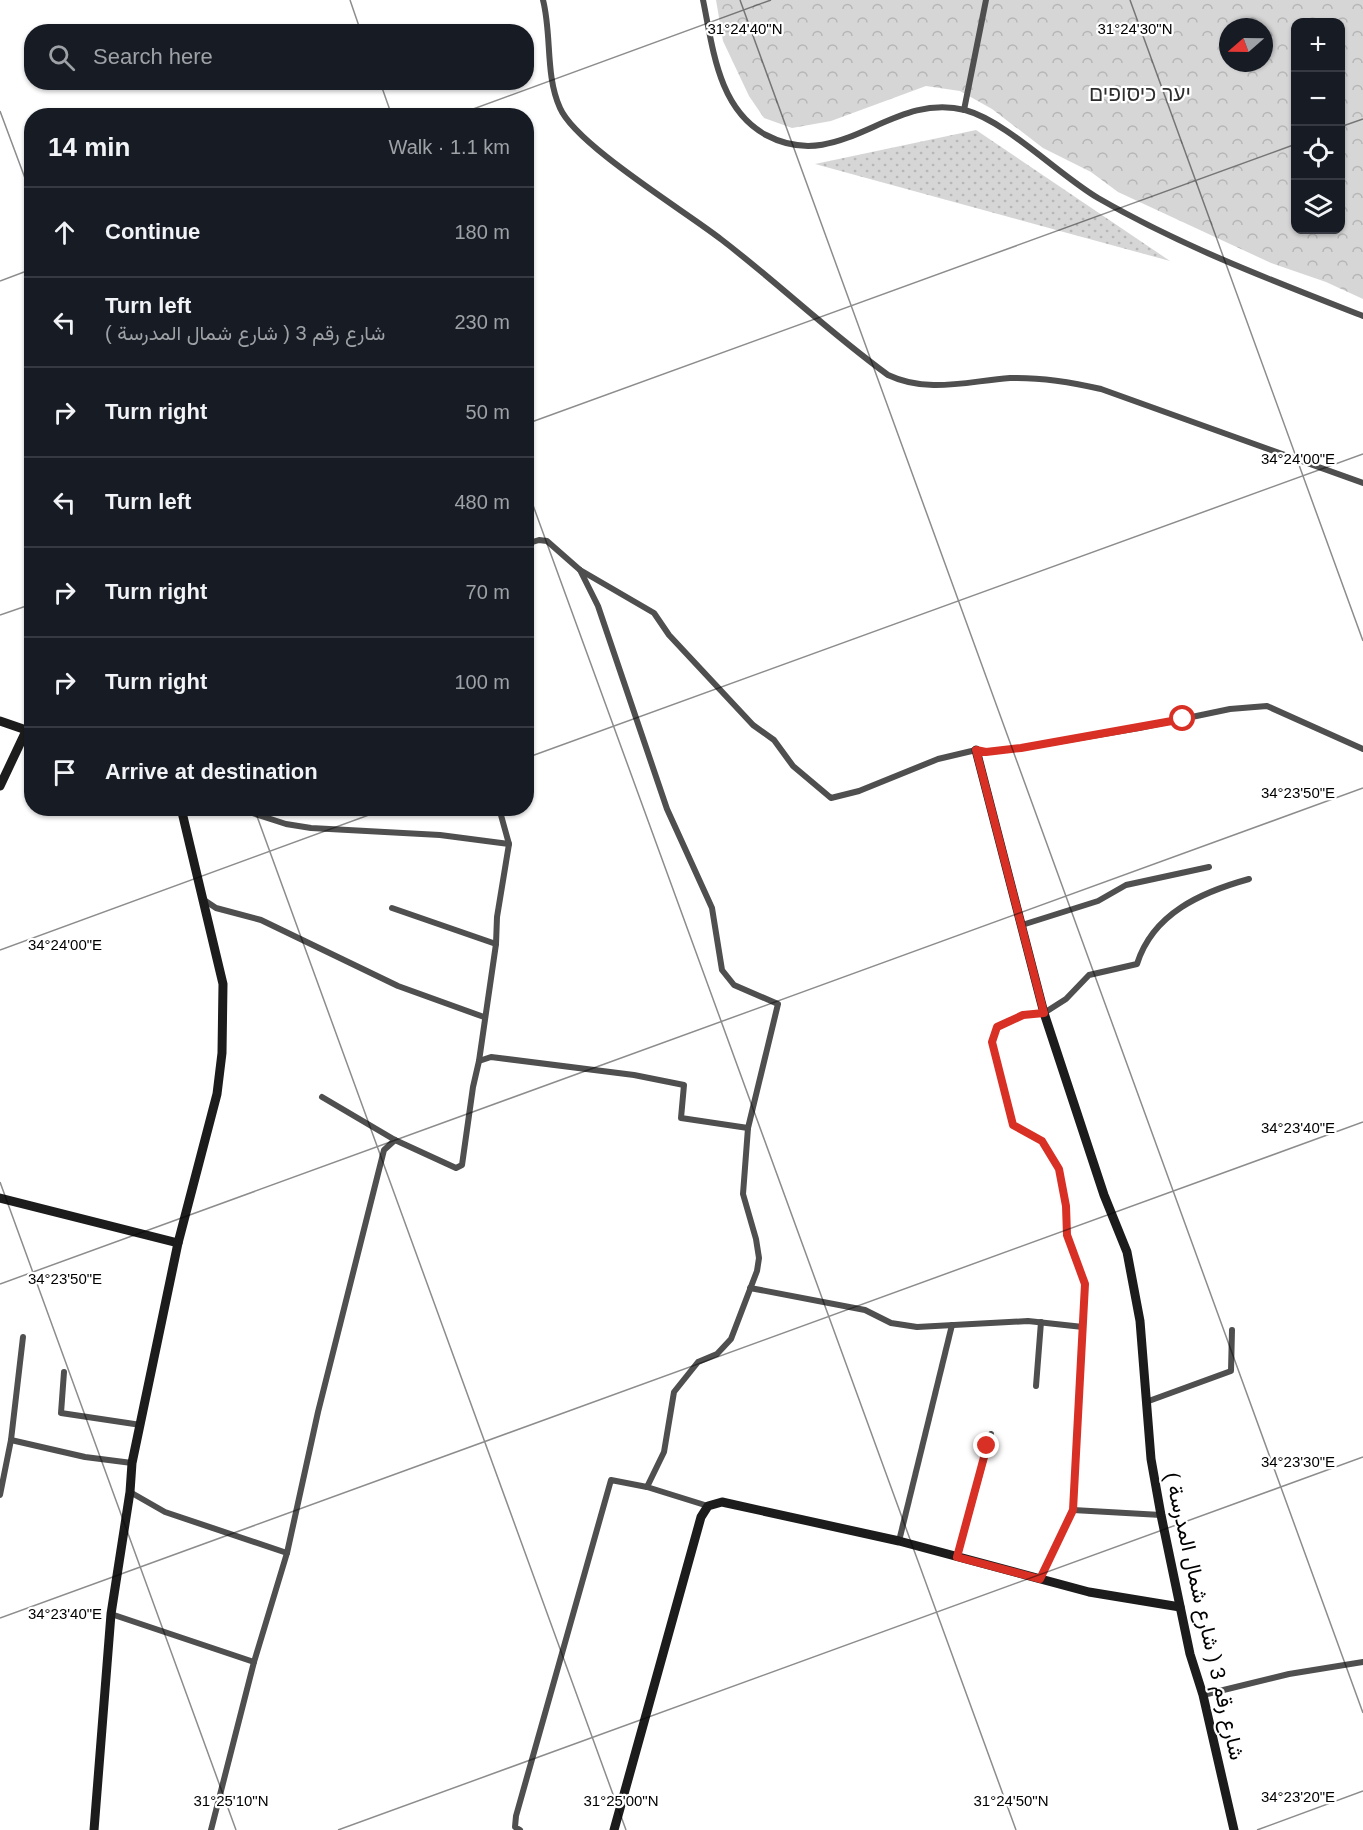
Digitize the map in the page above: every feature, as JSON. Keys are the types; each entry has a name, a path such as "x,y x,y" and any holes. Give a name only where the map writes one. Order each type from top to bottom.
{"street":[{"path":"543,0 547,18 553,86 560,109 572,125 605,155 722,240 888,375 904,383 930,386 1036,378 1080,384 1101,389 1363,483"},
{"path":"703,0 726,91 747,120 774,138 796,146 815,148 847,140 904,113 937,108 964,110 977,114 1013,137 1096,197 1164,233 1363,316"},
{"path":"964,110 986,0"},
{"path":"534,543 547,541 580,570 654,613 669,635 753,725 774,740 793,766 831,798 859,791 938,759 976,750 986,752 1021,748 1139,728 1230,709 1267,706 1363,749"},
{"path":"580,570 598,606 667,809 712,908 722,970 734,985 778,1004 748,1128 743,1194 759,1258 731,1339 717,1354 698,1362 674,1392 664,1452 647,1486"},
{"path":"0,722 24,730"},
{"path":"0,786 24,741"},
{"name":"شارع رقم 3 ( شارع شمال المدرسة )","path":"976,750 1044,1013 1104,1195 1127,1252 1140,1322 1146,1402 1161,1515 1180,1607 1234,1830"},
{"path":"94,1830 111,1614 130,1492 132,1463 178,1243 217,1094 222,1053 223,984 184,816"},
{"path":"262,816 286,824 311,828 440,835 509,844"},
{"path":"322,1097 395,1140 456,1168 462,1165 509,844 501,816"},
{"path":"1022,925 1098,901 1126,885 1209,867"},
{"path":"1040,1579 1073,1510 1085,1284 1067,1235 1066,1206 1059,1169 1042,1141 1013,1125 992,1042 997,1027 1023,1015 1044,1013 1066,999 1089,975 1137,964 1150,936 1179,908 1211,890 1249,879"},
{"path":"204,900 216,908 261,920 398,986 484,1017"},
{"path":"392,908 496,944"},
{"path":"479,1061 491,1057 502,1058 634,1075 684,1085 681,1118 748,1128"},
{"path":"211,1830 254,1662 287,1553 318,1412 367,1213 384,1150 395,1140"},
{"path":"0,1198 178,1243"},
{"path":"750,1288 865,1310 891,1323 917,1327 1041,1322 1083,1327"},
{"path":"1036,1386 1041,1322"},
{"path":"899,1542 952,1325"},
{"path":"1146,1402 1232,1371 1233,1330"},
{"path":"0,1495 11,1440 23,1337"},
{"path":"64,1372 61,1413 141,1425"},
{"path":"957,1557 991,1434"},
{"path":"11,1440 85,1457 132,1463"},
{"path":"520,1830 515,1827 516,1816 560,1665 584,1567 611,1480 647,1486 708,1506 722,1502 899,1542 1089,1592 1180,1607"},
{"path":"130,1492 165,1512 287,1553"},
{"path":"614,1830 701,1517 708,1506"},
{"path":"1073,1510 1161,1515"},
{"path":"111,1614 254,1662"},
{"path":"1203,1695 1289,1674 1363,1662"}],"green space":[{"name":"יער כיסופים","path":"716,0 1363,0 1363,299 1326,282 1271,263 1118,192 1091,172 1043,148 992,109 960,91 926,86 831,121 792,128 764,118 749,96 723,41"},
{"path":"976,130 1170,261 815,164"}],"route":[{"path":"987,1446 957,1557 1040,1579 1073,1510 1085,1284 1067,1235 1066,1206 1059,1169 1042,1141 1013,1125 992,1042 997,1027 1023,1015 1044,1013 976,750 986,752 1021,748 1183,719"}]}
